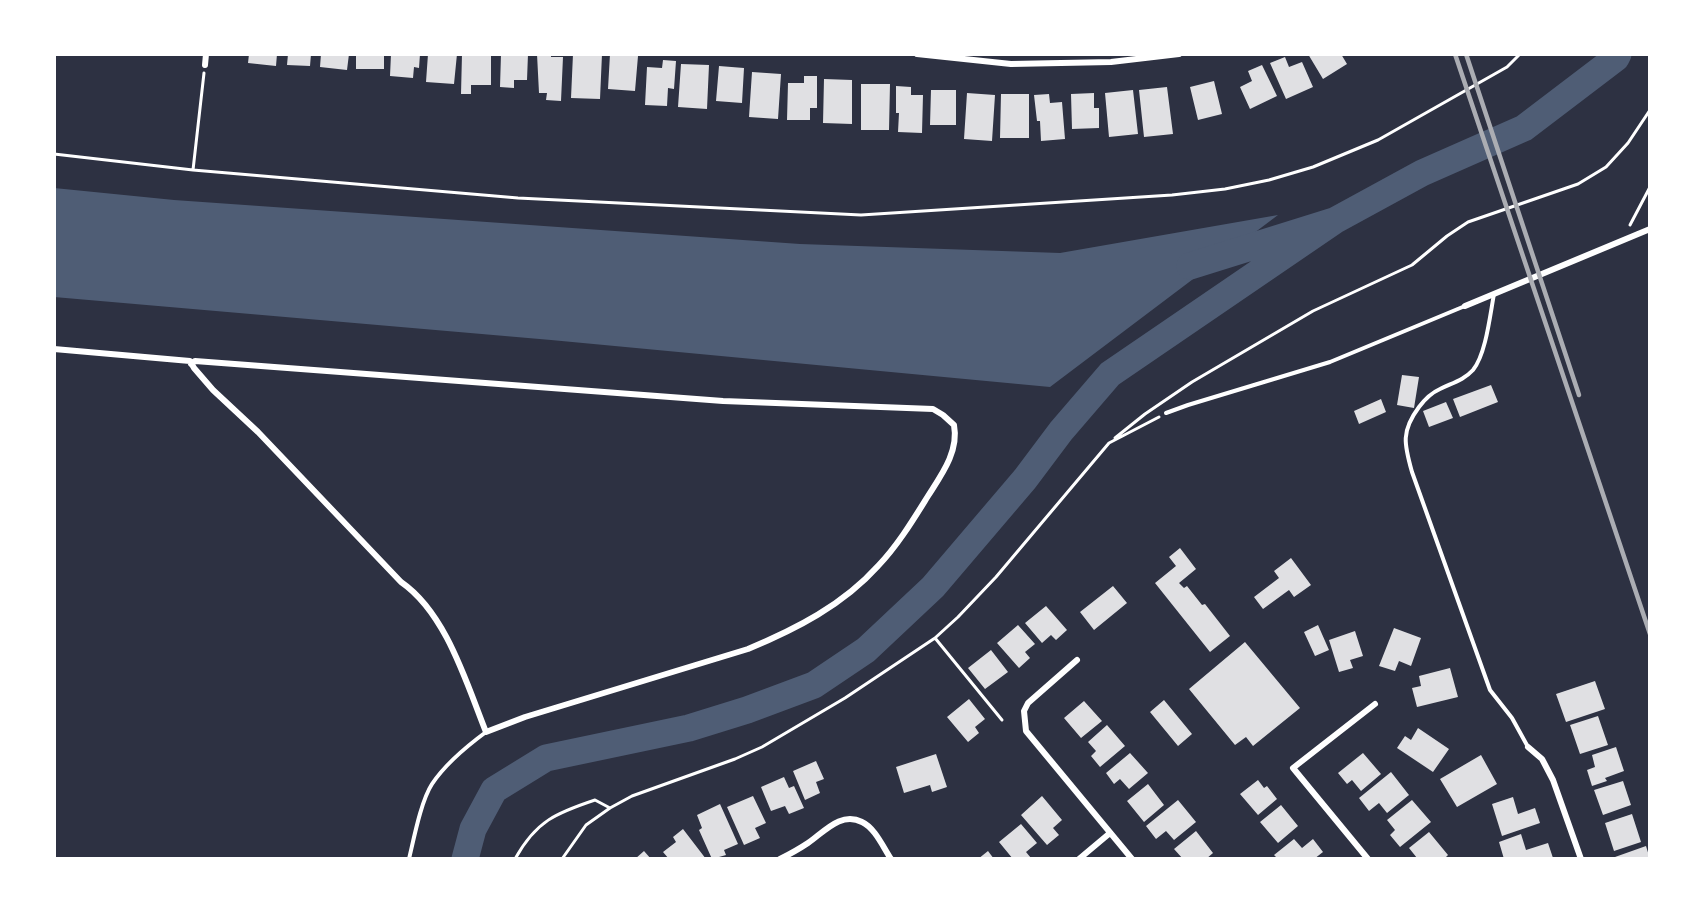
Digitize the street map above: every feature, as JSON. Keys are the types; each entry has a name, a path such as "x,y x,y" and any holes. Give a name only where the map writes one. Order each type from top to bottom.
{"street":[{"path":"205,65 206,54"},
{"path":"917,54 1011,64 1111,62 1179,54"},
{"path":"1011,54 1011,64"},
{"path":"1465,306 1650,229"},
{"path":"54,349 191,363 195,361 723,401 933,409 944,415 954,425 956,436 952,452 941,476 898,543 878,567 835,604 811,619 748,649 525,717 486,732 460,666 435,618 423,601 401,582 258,432 213,390 191,363"},
{"path":"1077,660 1028,703 1023,721 1031,740 1132,859"},
{"path":"1368,859 1293,768 1375,704"},
{"path":"1528,747 1542,759 1553,780 1581,859"},
{"path":"780,859 797,850 833,823 851,818 863,822 872,831 891,859"},
{"path":"1079,859 1110,833"}],"lane":[{"path":"1494,294 1479,361 1474,369 1460,381 1428,396 1406,429 1405,440 1412,472 1490,690 1512,718 1528,747"},
{"path":"1166,413 1330,362 1465,306"},
{"path":"409,859 419,818 431,784 464,748 486,732"}],"path":[{"path":"54,154 193,170 518,198 861,215 1172,195 1225,189 1313,167 1378,140 1507,67 1520,54"},
{"path":"193,170 205,65"},
{"path":"562,859 586,825 610,807 632,796 762,747 845,698 935,638 996,577 1109,443 1145,414 1192,382 1328,303 1412,265 1468,222 1578,184 1606,167 1628,142 1650,110"},
{"path":"1622,240 1650,187"},
{"path":"1109,443 1166,413"},
{"path":"935,638 1002,720"},
{"path":"514,859 538,827 559,812 595,800 610,807"}],"water":[{"path":"54,188 174,200 800,244 1060,253 1278,215 1050,387 551,340 54,297"}],"building":[{"path":"249,54 277,54 276,66 248,63"},
{"path":"288,54 311,54 310,66 287,65"},
{"path":"321,54 349,54 347,70 320,67"},
{"path":"356,54 384,54 384,69 356,69"},
{"path":"391,54 420,54 419,68 414,67 413,78 390,76"},
{"path":"428,54 457,54 454,84 426,82"},
{"path":"462,54 491,54 491,85 471,85 471,94 461,94"},
{"path":"501,54 528,54 527,80 514,80 514,88 500,87"},
{"path":"537,54 563,57 561,101 546,100 547,93 539,93"},
{"path":"573,54 602,54 600,99 571,98"},
{"path":"610,54 638,56 635,91 608,89"},
{"path":"1308,54 1341,54 1347,64 1323,79"},
{"path":"1285,57 1289,67 1302,62 1313,87 1286,99 1270,63"},
{"path":"663,60 676,61 674,89 668,88 667,106 645,105 647,67 662,68"},
{"path":"681,64 709,65 707,109 678,107"},
{"path":"1262,65 1277,96 1250,109 1240,87 1252,81 1248,71"},
{"path":"719,66 744,68 742,103 716,101"},
{"path":"752,72 781,74 778,119 749,117"},
{"path":"804,76 817,76 817,108 810,108 810,120 787,120 788,83 804,83"},
{"path":"824,79 852,80 852,124 823,123"},
{"path":"1214,81 1222,114 1198,120 1190,87"},
{"path":"861,84 890,84 889,130 861,130"},
{"path":"896,86 911,87 911,95 923,95 922,133 898,132 899,113 896,113"},
{"path":"1167,87 1173,134 1144,137 1139,90"},
{"path":"931,90 956,90 956,125 930,125"},
{"path":"1133,90 1138,134 1109,137 1105,93"},
{"path":"967,93 995,95 992,141 964,139"},
{"path":"1094,93 1094,108 1099,108 1099,128 1072,129 1071,94"},
{"path":"1001,94 1029,94 1029,138 1000,138"},
{"path":"1049,94 1050,103 1062,102 1065,139 1041,141 1040,121 1037,121 1034,95"},
{"path":"1402,375 1419,377 1414,408 1397,405"},
{"path":"1491,385 1498,402 1460,417 1453,399"},
{"path":"1381,399 1386,412 1359,424 1354,411"},
{"path":"1446,402 1453,418 1429,427 1423,411"},
{"path":"1180,548 1196,569 1179,583 1184,588 1187,586 1202,605 1205,604 1230,636 1210,652 1155,583 1176,566 1169,557"},
{"path":"1291,558 1311,585 1294,597 1289,590 1263,609 1254,597 1279,578 1274,571"},
{"path":"1113,586 1127,603 1094,630 1080,612"},
{"path":"1046,606 1067,630 1056,640 1051,635 1042,643 1025,623"},
{"path":"1018,625 1035,644 1025,652 1030,658 1019,668 997,643"},
{"path":"1318,625 1329,650 1315,656 1304,632"},
{"path":"1394,628 1421,638 1411,666 1399,661 1395,671 1379,666"},
{"path":"1355,631 1363,656 1350,660 1353,668 1339,672 1329,640"},
{"path":"1245,642 1300,708 1253,746 1246,737 1235,745 1189,689"},
{"path":"991,650 1008,672 985,689 968,668"},
{"path":"1450,668 1458,697 1417,707 1412,688 1421,686 1419,676"},
{"path":"1595,681 1605,709 1566,722 1556,694"},
{"path":"969,699 985,719 975,727 979,733 968,742 947,717"},
{"path":"1164,700 1192,734 1178,746 1150,712"},
{"path":"1084,701 1102,721 1081,738 1064,718"},
{"path":"1598,716 1608,745 1580,754 1570,725"},
{"path":"1107,725 1125,746 1100,767 1091,756 1096,751 1088,742"},
{"path":"1418,728 1449,749 1433,772 1397,748 1405,736 1411,740"},
{"path":"1616,747 1624,771 1605,778 1607,781 1592,786 1587,770 1595,767 1592,755"},
{"path":"1130,753 1148,773 1129,789 1120,779 1114,784 1106,773"},
{"path":"1363,753 1381,774 1361,791 1352,780 1347,784 1338,773"},
{"path":"936,754 947,787 932,792 930,785 904,793 896,767"},
{"path":"1481,755 1497,784 1457,807 1440,779"},
{"path":"816,761 824,779 816,782 820,793 805,800 793,771"},
{"path":"1391,772 1409,795 1387,813 1379,803 1369,811 1359,798"},
{"path":"784,777 789,788 794,786 804,808 789,814 785,806 771,811 761,787"},
{"path":"1258,780 1264,788 1267,786 1277,799 1258,815 1240,794"},
{"path":"1623,781 1631,805 1603,815 1594,790"},
{"path":"1148,784 1164,805 1144,822 1127,801"},
{"path":"753,796 766,823 755,828 760,838 744,845 727,807"},
{"path":"1042,796 1062,820 1053,828 1059,835 1047,845 1021,815"},
{"path":"1513,797 1518,814 1535,808 1540,823 1502,836 1492,804"},
{"path":"1178,800 1196,822 1174,840 1166,831 1156,839 1146,826"},
{"path":"1412,800 1431,822 1400,847 1390,835 1395,830 1387,820"},
{"path":"720,804 738,844 724,850 726,855 712,859 699,830 702,828 697,815"},
{"path":"1281,805 1298,826 1278,843 1260,822"},
{"path":"1632,814 1641,842 1614,851 1605,823"},
{"path":"1021,824 1037,843 1026,852 1031,858 1013,859 999,842"},
{"path":"683,829 706,859 669,859 663,852 676,842 673,837"},
{"path":"1196,831 1213,853 1206,859 1183,859 1174,849"},
{"path":"1429,832 1448,855 1444,859 1415,859 1417,858 1409,848"},
{"path":"1521,834 1526,850 1548,843 1553,858 1504,859 1499,842"},
{"path":"1294,839 1302,848 1313,839 1323,852 1314,859 1278,859 1274,855"},
{"path":"1646,846 1650,859 1616,859 1615,857"},
{"path":"644,851 651,859 635,859"},
{"path":"988,851 994,859 978,859"}],"waterway":[{"path":"1190,266 1334,221 1422,173 1524,128 1616,58 1618,54"},
{"path":"465,859 473,829 494,790 546,758 689,728 747,710 814,685 866,650 933,587 1110,374 1334,221"}],"railway":[{"path":"1455,54 1650,634"},
{"path":"1466,54 1579,395"}]}
